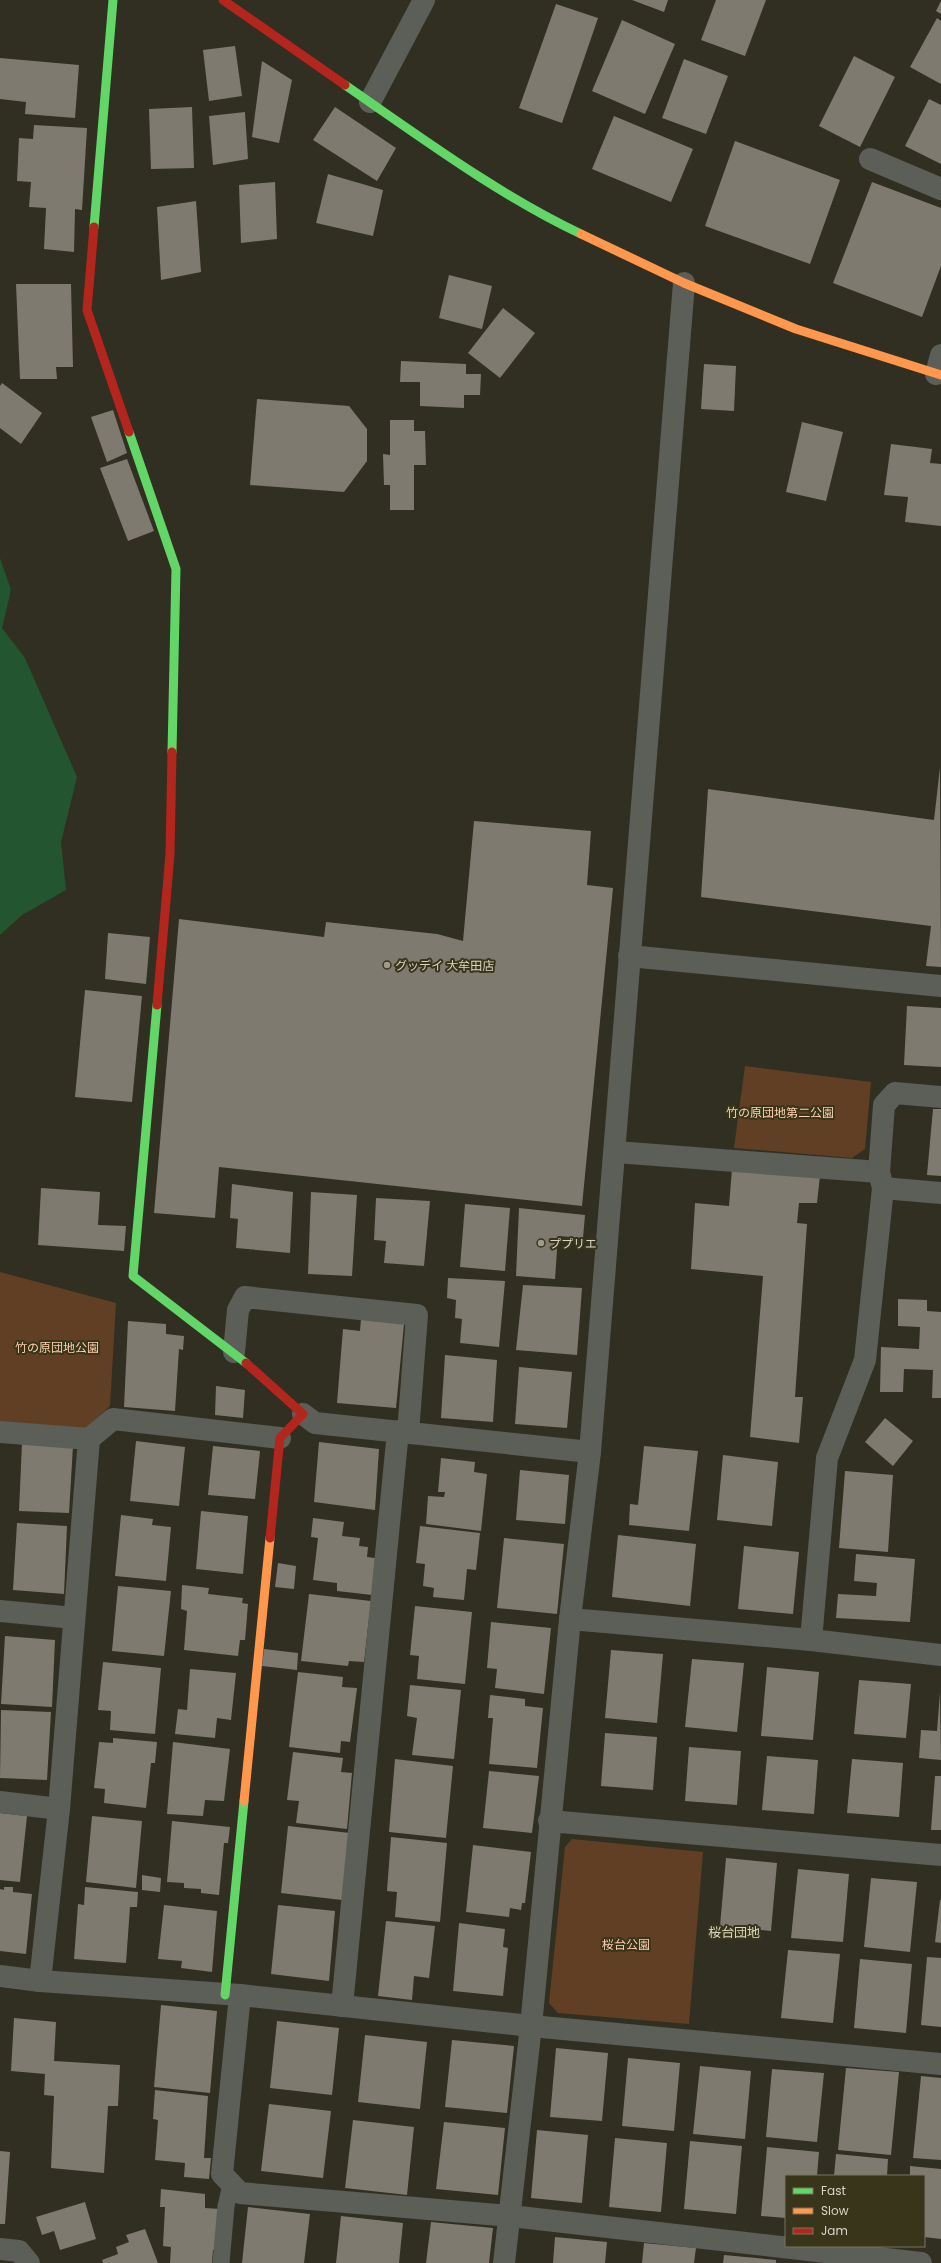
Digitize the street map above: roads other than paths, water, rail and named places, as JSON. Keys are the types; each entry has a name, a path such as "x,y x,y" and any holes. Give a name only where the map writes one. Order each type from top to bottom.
{"street":[{"path":"113,0 87,310 176,569 170,854 133,1276 234,1352 315,1423 590,1452"},
{"path":"223,0 445,154 541,215 684,283 796,330 939,368"},
{"path":"370,102 424,0"},
{"path":"870,159 941,189"},
{"path":"504,2263 511,2216 531,2026 570,1619 590,1452 616,1152 629,956 684,283"},
{"path":"629,956 941,986"},
{"path":"811,1640 828,1458 865,1360 881,1180 884,1105 895,1093 941,1097"},
{"path":"616,1152 881,1180 941,1193"},
{"path":"234,1352 238,1310 245,1298 417,1315 403,1432 342,2006"},
{"path":"303,1414 280,1438 233,1995 222,2174 240,2193 511,2216 921,2263"},
{"path":"0,1432 89,1439 113,1419 280,1438"},
{"path":"40,1981 59,1809 89,1439"},
{"path":"0,1611 74,1618"},
{"path":"570,1619 811,1640 941,1655"},
{"path":"0,1802 59,1809"},
{"path":"550,1821 941,1856"},
{"path":"0,1976 40,1981 233,1995 531,2026 941,2064"},
{"path":"0,2249 19,2251 29,2263"}],"lane":[{"path":"221,2263 226,2206 232,2185"}],"place":[{"name":"グッデイ 大牟田店","path":"387,965"},
{"name":"ププリエ","path":"541,1243"}],"district":[{"name":"桜台団地","path":"734,1932"}],"park label":[{"name":"竹の原団地第二公園","path":"780,1112"},
{"name":"竹の原団地公園","path":"57,1347"},
{"name":"桜台公園","path":"626,1944"}]}
